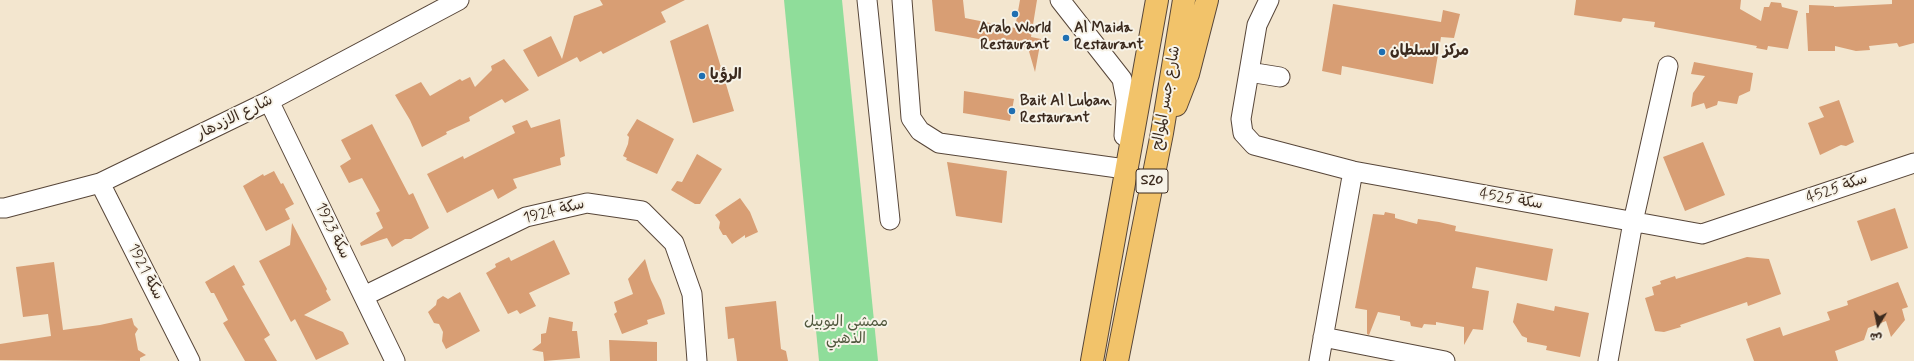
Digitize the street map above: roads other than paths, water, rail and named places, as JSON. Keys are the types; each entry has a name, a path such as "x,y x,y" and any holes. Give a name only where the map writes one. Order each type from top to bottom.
{"main road":[{"name":"شارع جسر الموالح","path":"1092,361 1157,0"},
{"name":"شارع جسر الموالح","path":"1117,361 1162,133 1184,0"},
{"path":"1162,133 1188,74 1207,0"}],"street":[{"name":"شارع الازدهار","path":"0,208 5,208 100,183 269,101 459,0"},
{"path":"867,0 890,220"},
{"path":"902,0 911,118 920,131 940,143 1118,168"},
{"path":"1060,0 1122,79 1126,100 1125,127 1113,206 1115,232"},
{"name":"سكة 4525","path":"1269,0 1257,25 1241,119 1243,133 1254,146 1353,171 1702,234 1914,163"},
{"path":"1608,361 1633,222 1668,66"},
{"path":"1249,72 1280,77"},
{"name":"سكة 1923","path":"269,101 395,361"},
{"path":"1319,361 1353,171"},
{"name":"سكة 1921","path":"100,183 186,359"},
{"name":"سكة 1924","path":"364,296 526,217 588,202 642,211 674,243 690,286 692,294 697,361"},
{"path":"1323,337 1445,361"}],"place":[{"name":"Arab World Restaurant","path":"1015,14"},
{"name":"Al Maida Restaurant","path":"1066,38"},
{"name":"مركز السلطان","path":"1382,52"},
{"name":"الرؤيا","path":"702,76"},
{"name":"Bait Al Luban Restaurant","path":"1012,111"}],"park label":[{"name":"ممشى اليوبيل الذهبي","path":"846,332"}]}
